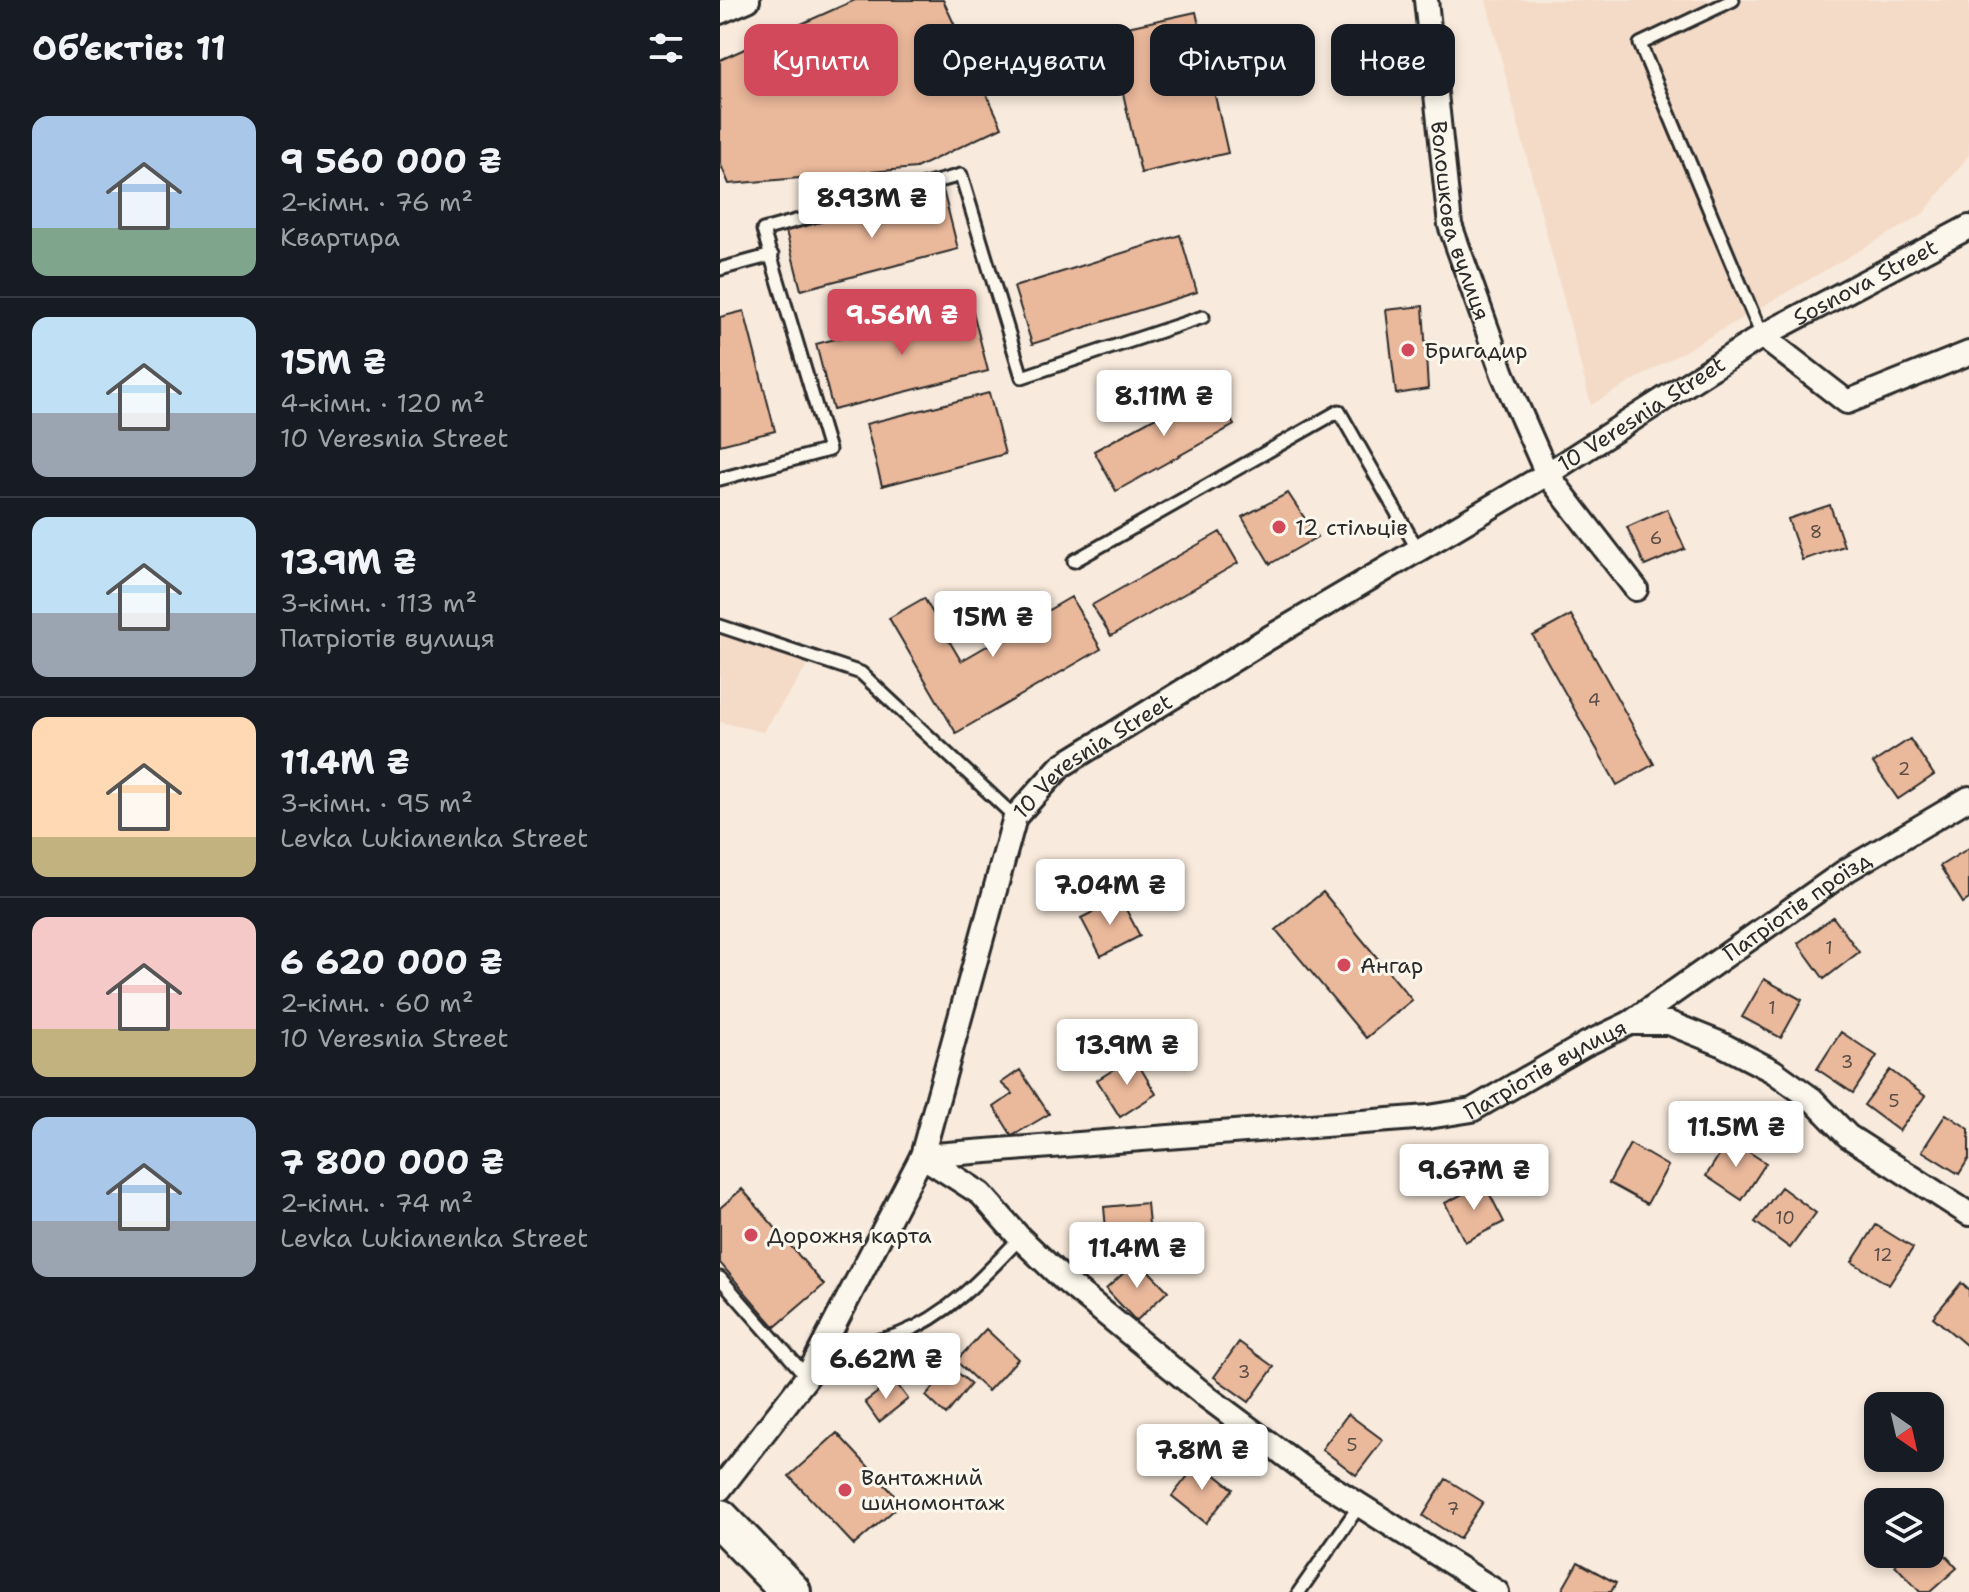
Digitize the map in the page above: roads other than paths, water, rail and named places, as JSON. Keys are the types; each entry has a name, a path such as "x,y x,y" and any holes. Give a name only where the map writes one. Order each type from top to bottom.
{"highway":[{"path":"720,1519 791,1592"}],"street":[{"path":"720,12 748,0"},
{"name":"Волошкова вулиця","path":"1426,0 1450,225 1503,374 1547,474 1636,589"},
{"name":"Sosnova Street","path":"1762,336 1969,227"},
{"path":"1762,336 1847,402 1969,353"},
{"name":"10 Veresnia Street","path":"720,1489 807,1377 922,1156 1015,817 1061,766 1547,474 1762,336"},
{"name":"Патріотів проїзд","path":"1630,1023 1847,870 1969,798"},
{"name":"Патріотів вулиця","path":"922,1156 1428,1117 1472,1110 1586,1044 1630,1023 1669,1023 1719,1043 1773,1071 1812,1099 1848,1136 1968,1210"},
{"path":"922,1156 981,1194 1020,1238 1063,1279 1207,1397 1309,1473 1497,1592"}],"lane":[{"path":"1733,0 1640,44 1762,336"},
{"path":"720,479 829,450 763,230 961,175 1022,377 1203,317"},
{"path":"720,269 772,255"},
{"path":"1074,561 1339,411 1418,550"},
{"path":"720,626 861,673 1015,817"},
{"path":"819,1353 899,1334 943,1312 1020,1238"},
{"path":"720,1278 807,1377"},
{"path":"1299,1592 1359,1506"}],"place":[{"name":"Бригадир","path":"1408,350"},
{"name":"12 стільців","path":"1279,527"},
{"name":"Ангар","path":"1344,965"},
{"name":"Дорожня карта","path":"751,1235"},
{"name":"Вантажний шиномонтаж","path":"845,1490"}]}
